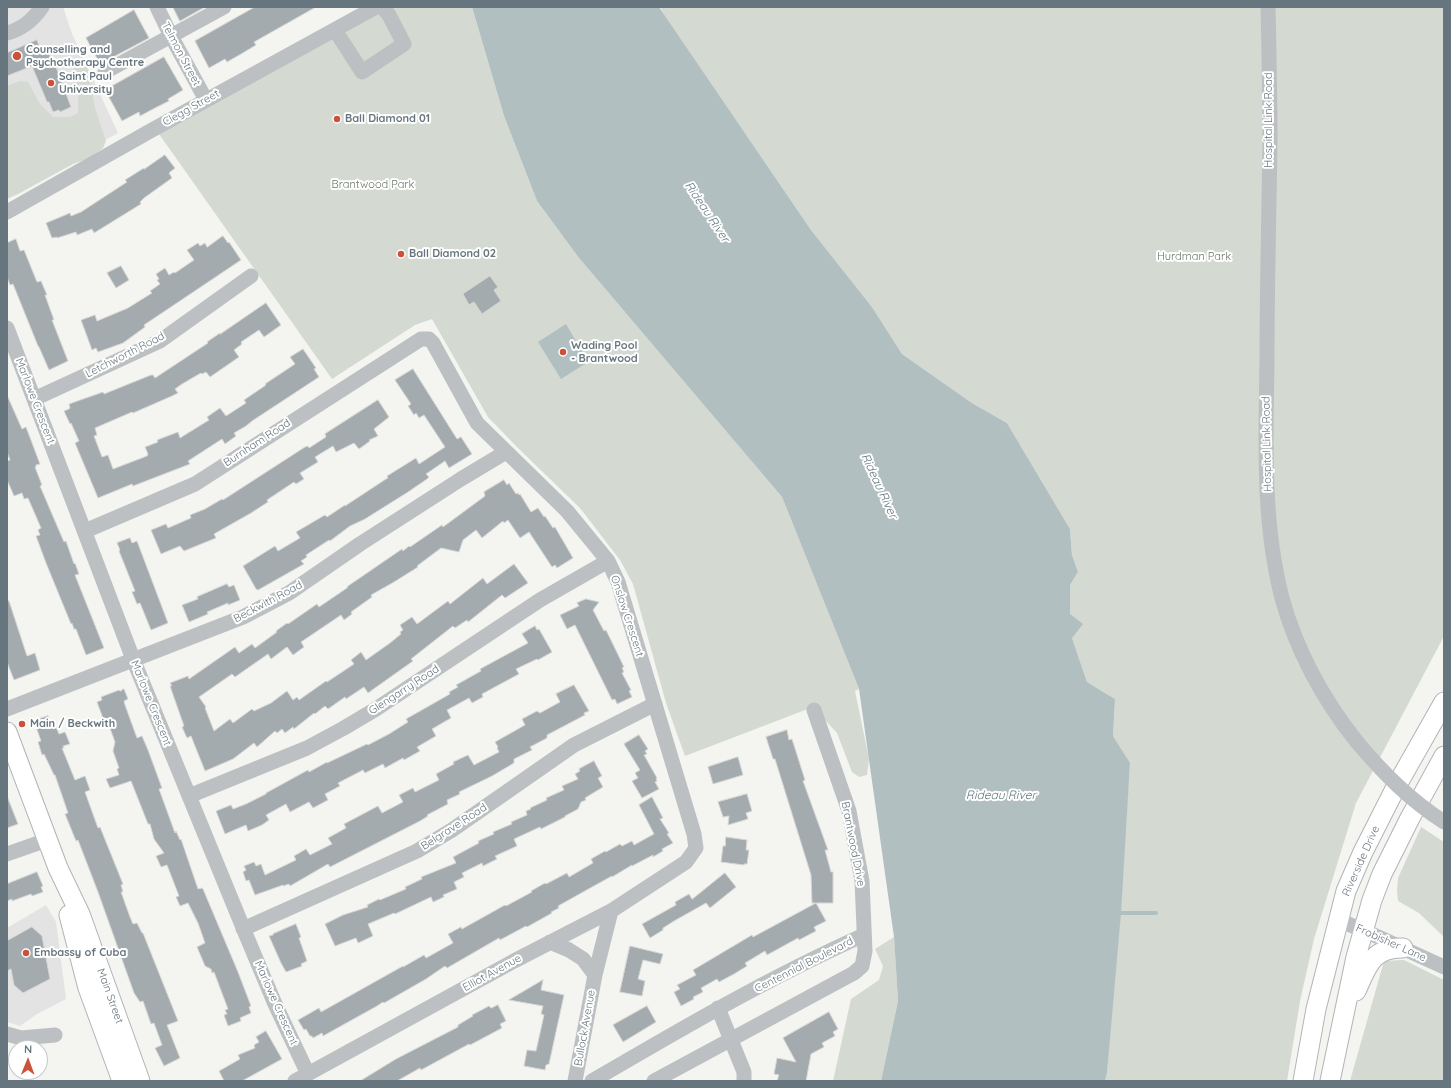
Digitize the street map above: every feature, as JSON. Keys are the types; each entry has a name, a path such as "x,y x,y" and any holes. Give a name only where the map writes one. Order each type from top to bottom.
{"main road":[{"name":"Riverside Drive","path":"1304,1081 1316,1009 1346,890 1363,852 1397,785 1444,702"},
{"name":"Main Street","path":"7,732 58,868 80,914 140,1081"},
{"path":"1330,1081 1362,930 1372,900 1382,874 1410,818 1444,756"},
{"name":"Main Street","path":"58,868 88,988 122,1081"},
{"path":"1340,1031 1371,961 1382,951 1390,948 1403,948"}],"street":[{"path":"7,33 28,24 42,7"},
{"name":"Telmon Street","path":"157,7 206,100"},
{"path":"105,72 224,7"},
{"name":"Clegg Street","path":"7,212 206,100 376,7"},
{"path":"335,30 362,72 404,44 389,15 382,7"},
{"name":"Hospital Link Road","path":"1268,7 1270,138 1266,465 1272,549 1282,598 1292,630 1310,670 1329,703 1357,742 1380,769 1408,797 1444,822"},
{"name":"Letchworth Road","path":"34,399 160,341 251,276"},
{"name":"Marlowe Crescent","path":"7,328 133,660 275,1004 302,1077"},
{"name":"Onslow Crescent","path":"421,339 429,339 433,343 477,423 567,511 608,561 618,582 694,834 696,848 686,862"},
{"name":"Burnham Road","path":"85,531 195,484 421,339"},
{"name":"Beckwith Road","path":"7,709 243,617 289,593 367,540 461,479 506,452"},
{"name":"Glengarry Road","path":"189,796 307,748 344,728 376,709 540,600 608,561"},
{"name":"Belgrave Road","path":"243,929 417,851 452,830 574,745 655,704"},
{"name":"Brantwood Drive","path":"814,710 849,812 862,881 864,935"},
{"path":"7,854 47,840"},
{"name":"Elliot Avenue","path":"302,1077 550,942 611,911 686,862"},
{"name":"Bullock Avenue","path":"575,1081 595,975 611,911"},
{"name":"Frobisher Lane","path":"1338,920 1444,967"},
{"name":"Centennial Boulevard","path":"592,1081 718,1008 841,945 864,935 865,958 860,969 654,1081"},
{"name":"Bullock Avenue","path":"550,942 569,950 583,959 595,975"},
{"path":"718,1008 744,1072 744,1081"},
{"path":"7,1034 21,1038 55,1035"}],"shaded area":[{"name":"Saint Paul University","path":"7,7 63,7 72,34 118,133 7,193"},
{"path":"46,905 56,922 66,999 37,1014 20,1026 7,1022 7,928"}],"green space":[{"name":"Brantwood Park","path":"387,7 472,7 504,116 537,201 579,258 782,497 859,689 855,691 869,759 867,775 859,777 852,772 837,733 813,707 685,756 666,703 633,584 620,560 580,508 488,417 432,319 415,325 332,379 159,134"},
{"name":"Hurdman Park","path":"660,7 1444,7 1444,636 1356,803 1314,939 1300,1001 1287,1081 1105,1081 1107,1073 1130,764 1113,736 1115,699 1087,682 1072,638 1069,614 1070,585 1078,572 1072,555 1070,529 1007,423 972,403 902,354 872,307 811,230"},
{"path":"81,59 87,66 95,108 106,141 103,148 90,158 73,164 7,199 7,86 20,81 28,82 40,104 53,117 70,117 78,113 78,87 73,72 74,64"},
{"path":"1421,827 1444,842 1444,937 1419,913 1398,901 1398,878"},
{"path":"894,937 898,1001 881,1081 833,1081 851,999 879,980 883,966 875,949"},
{"path":"1404,960 1444,980 1444,1081 1350,1081 1384,961"}],"water":[{"name":"Rideau River","path":"472,7 659,7 811,230 872,307 902,354 972,403 1007,423 1070,529 1072,555 1078,572 1070,585 1070,614 1083,624 1072,638 1087,682 1115,699 1113,736 1130,763 1121,913 1107,1073 1105,1081 881,1081 898,1001 894,937 859,689 782,497 579,258 537,201 504,116"},
{"name":"Wading Pool - Brantwood","path":"566,324 588,362 561,379 538,342"}],"building":[{"path":"173,7 205,7 180,21"},
{"path":"255,7 316,7 254,42 256,45 227,62 225,59 209,68 195,41"},
{"path":"134,10 149,38 100,64 86,38"},
{"path":"37,40 42,55 49,52 51,60 53,59 71,107 60,112 59,110 53,112 49,102 47,102 32,66 7,76 7,53"},
{"path":"164,57 183,90 168,99 169,101 140,116 139,112 122,121 105,90"},
{"path":"165,155 175,168 169,173 172,178 144,198 140,202 141,204 94,233 92,229 77,235 76,232 57,238 52,238 46,223 70,213 71,216 81,212 127,182 125,180"},
{"path":"223,236 241,260 144,325 145,327 123,343 98,352 96,348 92,350 81,320 95,315 97,321 128,308 152,293 150,291 160,284 157,280 159,279 156,274 165,268 169,275 174,272 175,273 194,260 187,250 198,243 200,246 205,243 207,247"},
{"path":"16,239 20,251 24,250 37,282 41,281 47,295 45,295 54,320 52,320 68,361 49,370 13,284 10,285 7,277 7,243"},
{"path":"121,266 129,280 116,288 107,273"},
{"path":"490,276 498,287 494,290 501,301 482,314 474,302 469,305 463,294"},
{"path":"266,303 281,325 264,337 259,330 241,342 242,344 234,350 239,357 210,377 206,372 201,373 175,389 178,393 95,428 97,435 94,436 102,457 108,455 113,469 147,456 148,454 145,447 158,442 157,440 178,432 180,438 209,420 207,417 220,408 226,416 246,403 244,400 266,385 265,384 295,364 290,357 303,349 316,368 314,369 319,377 234,433 236,436 225,444 222,439 188,461 190,464 133,486 132,484 98,498 75,443 79,441 64,411 70,408 69,404 103,392 104,394 151,375 155,378"},
{"path":"413,369 457,439 461,437 472,454 449,468 445,461 426,474 429,477 427,479 408,492 365,519 350,526 330,541 329,540 306,555 307,557 301,561 304,564 258,590 256,589 243,566 275,546 278,551 300,538 296,532 325,515 327,517 345,506 388,478 387,476 416,458 419,464 445,447 424,415 419,418 416,413 414,415 408,406 411,404 395,380"},
{"path":"7,395 22,429 26,427 40,464 36,465 35,467 42,485 40,486 64,542 66,541 74,564 75,563 79,574 75,575 104,648 86,655 76,629 74,629 72,623 71,624 36,536 40,535 38,530 41,528 28,498 24,499 22,493 14,496 7,480 7,461 10,460 7,452"},
{"path":"378,400 389,417 374,429 378,436 369,440 370,441 359,449 354,443 336,452 333,446 315,457 318,462 300,473 304,479 296,484 294,482 267,500 268,502 214,534 216,538 184,551 180,546 161,554 151,530 166,524 168,528 191,518 190,515 205,509 222,499 223,500 305,447 308,446 309,448 326,437 325,434"},
{"path":"504,480 507,485 509,483 516,494 520,494 531,512 538,508 553,528 555,527 573,558 557,568 555,565 552,567 529,532 520,538 508,520 504,523 503,521 482,538 476,530 463,540 459,552 441,548 417,566 418,567 371,595 372,597 351,612 352,614 344,620 341,615 301,642 304,647 293,655 287,647 271,659 268,654 235,677 232,674 199,697 206,707 205,708 214,731 230,719 233,723 252,709 254,711 271,703 287,691 293,700 297,697 299,700 354,664 351,660 361,652 366,660 390,643 401,634 400,632 403,630 400,625 412,617 417,624 448,601 450,604 483,578 487,584 514,564 528,583 505,598 502,595 468,622 467,620 455,628 453,626 411,659 413,661 368,693 364,687 346,699 345,697 328,709 325,706 294,729 293,727 285,733 282,729 277,733 275,731 257,747 254,743 233,759 205,771 191,736 187,738 182,727 184,726 170,683 188,676 189,679 235,647 239,653 252,644 255,648 287,623 288,624 317,604 319,607 402,549 403,551 409,546 410,547 442,525 443,527 485,496 484,492"},
{"path":"130,538 132,543 137,541 168,623 151,630 140,603 137,604 132,592 135,591 117,543"},
{"path":"227,584 229,587 234,585 240,600 228,605 228,603 207,612 208,614 189,622 182,605 198,599 197,597"},
{"path":"586,599 599,602 593,610 604,631 606,630 624,667 622,668 624,672 622,673 631,690 629,691 632,697 617,704 615,699 612,700 575,625 567,629 560,615 579,606 577,603"},
{"path":"9,601 27,656 35,653 40,670 14,680 7,662 7,602"},
{"path":"535,626 537,630 539,629 552,652 538,660 537,659 516,669 519,674 482,694 483,697 472,703 469,698 447,710 451,718 432,729 436,736 417,747 420,751 385,768 383,764 365,773 363,770 338,783 340,786 325,794 328,800 313,808 309,802 290,812 286,804 266,815 269,820 262,825 248,831 246,825 225,834 216,811 231,805 233,809 246,804 308,770 309,772 327,762 367,744 368,745 389,734 408,722 406,719 450,694 449,692 458,687 456,685 481,671 480,669 528,643 522,634"},
{"path":"574,685 589,711 584,713 585,715 547,735 547,738 530,747 532,750 514,759 514,763 492,776 459,792 460,794 447,800 448,804 427,815 428,816 420,821 330,867 328,864 290,886 289,884 283,885 255,895 249,880 246,881 243,872 246,870 244,866 254,862 256,866 261,864 265,875 296,860 294,856 306,849 310,855 332,844 328,838 346,828 344,824 378,806 382,813 403,802 399,795 413,788 415,792 439,780 436,774 454,764 453,762 468,755 474,765 499,752 495,742 525,725 522,719 537,711 540,713 560,702 556,694"},
{"path":"124,689 128,699 124,701 125,705 137,738 142,736 148,750 162,788 159,789 175,833 176,831 180,840 181,839 198,889 203,889 251,1006 249,1007 251,1013 240,1018 241,1021 228,1026 224,1015 227,1014 225,1010 228,1009 214,972 212,973 211,969 205,966 197,947 205,943 198,923 188,903 180,906 176,897 179,896 167,865 161,867 156,856 164,853 154,839 150,824 148,824 131,781 110,788 106,779 119,775 117,769 119,768 113,751 115,742 107,720 104,721 97,702 102,700 101,697"},
{"path":"48,716 50,720 53,719 59,734 65,732 70,744 63,746 64,748 62,748 75,780 85,776 90,790 85,792 98,828 100,827 123,884 121,885 123,892 121,892 130,917 133,924 137,923 143,933 178,1021 167,1025 180,1058 164,1066 155,1048 162,1045 154,1023 151,1024 143,1001 140,1002 134,993 78,840 76,841 65,814 68,813 55,775 44,754 42,755 38,742 41,741 35,724 40,722 39,719"},
{"path":"787,730 789,740 792,739 805,780 803,781 828,850 825,850 831,872 833,872 833,903 812,903 811,875 775,759 773,759 766,737"},
{"path":"639,735 648,749 645,751 647,754 644,755 657,778 657,781 655,782 659,789 642,798 632,781 638,778 635,773 640,770 624,744"},
{"path":"738,757 743,775 713,784 708,767"},
{"path":"594,761 602,776 598,778 603,787 585,798 586,800 581,802 578,809 541,829 540,827 514,839 517,846 495,856 497,859 483,866 482,863 462,873 464,877 454,882 457,889 443,895 444,897 433,902 431,897 395,914 394,913 368,924 373,936 358,943 356,938 335,946 325,924 343,915 368,907 367,905 379,899 380,900 406,889 405,887 422,879 421,877 456,863 453,857 479,843 478,841 494,834 493,832 512,824 511,822 527,815 526,811 547,800 546,798 564,790 562,786 578,779 575,774 580,771 579,769"},
{"path":"747,794 752,811 746,813 748,819 728,825 729,816 723,817 718,802"},
{"path":"7,796 18,824 7,828"},
{"path":"652,797 663,818 660,819 669,833 667,834 673,843 662,849 663,851 653,857 653,855 632,865 558,906 559,908 551,912 552,913 527,927 526,926 500,940 499,938 447,968 445,966 426,979 323,1036 322,1033 313,1038 306,1029 304,1030 298,1020 319,1008 321,1012 424,955 426,958 453,943 448,934 461,927 462,929 505,905 506,906 545,883 546,884 567,873 569,877 593,863 591,859 605,851 606,852 620,844 622,846 632,841 634,845 654,834 639,805"},
{"path":"726,837 747,840 746,850 749,850 747,864 744,865 721,862"},
{"path":"37,872 43,886 41,887 43,892 32,896 31,894 12,901 12,899 7,901 7,884"},
{"path":"725,873 736,887 710,908 706,903 674,921 650,938 642,924 676,905 675,902 689,894 692,899"},
{"path":"816,903 826,921 814,927 816,931 799,940 798,938 767,955 765,951 745,963 747,966 734,974 719,982 717,979 701,988 703,992 681,1006 674,992 680,989 677,985 696,975 693,970 752,935 753,937"},
{"path":"296,924 307,961 301,964 302,966 286,972 269,936"},
{"name":"Embassy of Cuba","path":"32,927 42,936 50,979 23,993 14,985 11,969 7,971 7,941"},
{"path":"630,946 663,954 660,964 643,960 638,979 645,981 642,996 620,992"},
{"path":"543,980 541,990 564,995 549,1064 546,1065 545,1070 524,1066 527,1050 536,1051 544,1015 541,1014 543,1006 509,1000"},
{"path":"498,1005 506,1021 500,1024 502,1028 421,1070 420,1068 397,1081 360,1081 396,1059 458,1027 458,1025 473,1016 472,1015 489,1006 491,1008"},
{"path":"647,1006 656,1022 623,1042 613,1025"},
{"path":"829,1012 838,1029 833,1032 835,1036 822,1043 824,1047 811,1054 806,1081 777,1081 779,1075 774,1074 777,1058 796,1062 783,1038"},
{"path":"266,1031 282,1059 242,1081 224,1081 219,1071 240,1059 238,1055 255,1048 254,1045 259,1042 256,1037"}],"waterway":[{"path":"1121,913 1156,913"}],"place":[{"name":"Counselling and Psychotherapy Centre","path":"17,56"},
{"name":"Saint Paul University","path":"51,83"},
{"name":"Ball Diamond 01","path":"337,119"},
{"name":"Ball Diamond 02","path":"401,254"},
{"name":"Wading Pool - Brantwood","path":"563,352"},
{"name":"Main / Beckwith","path":"22,724"},
{"name":"Embassy of Cuba","path":"26,953"}]}
